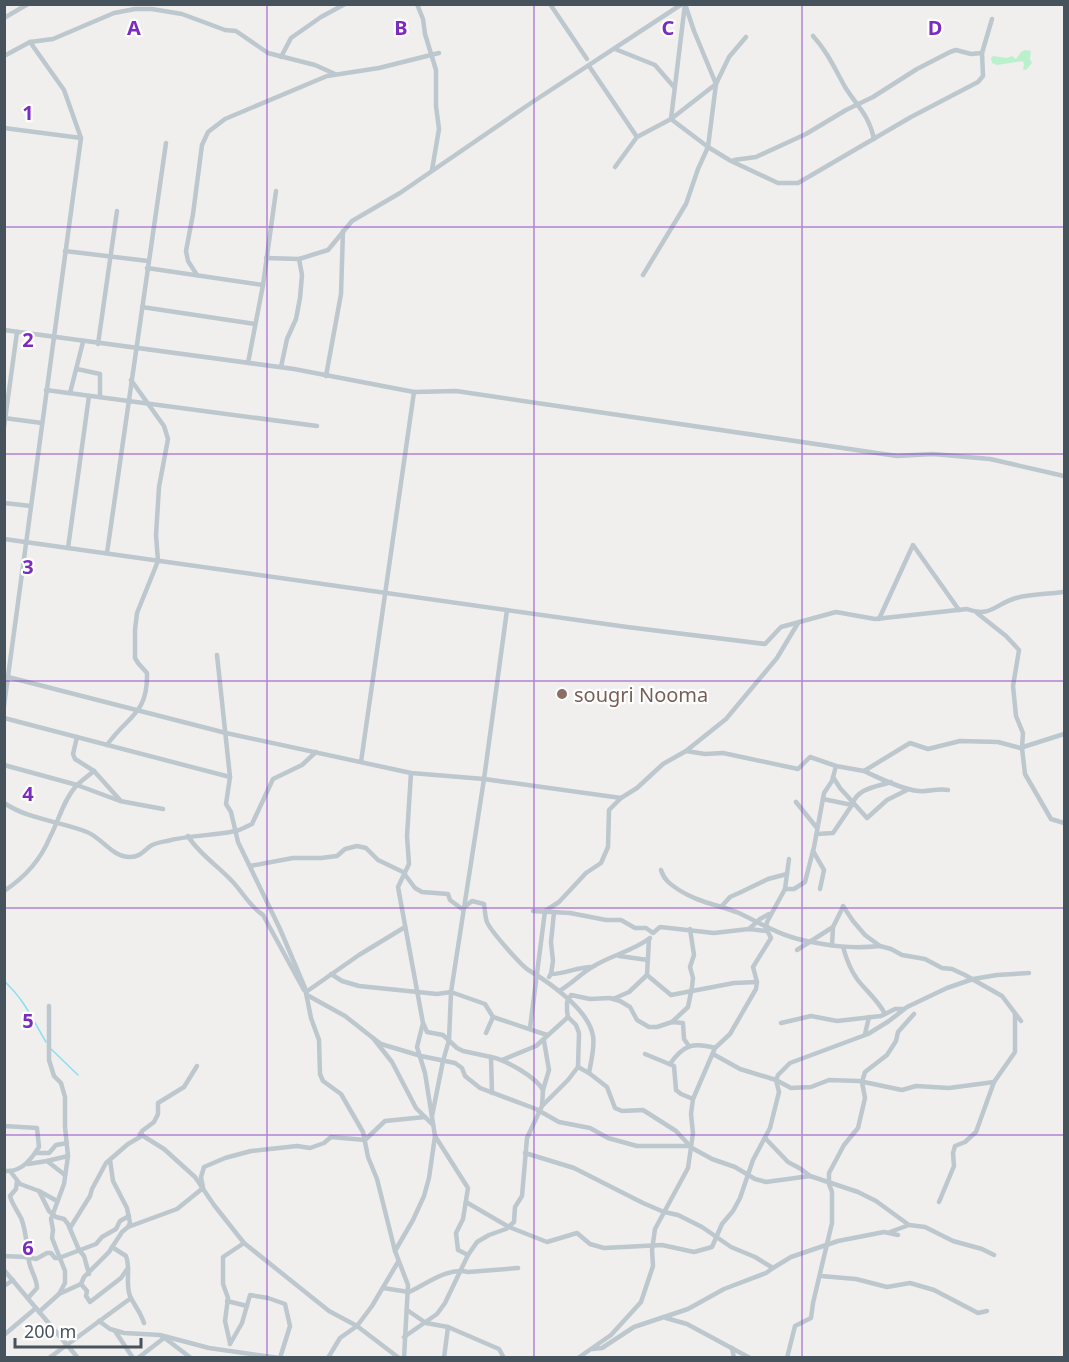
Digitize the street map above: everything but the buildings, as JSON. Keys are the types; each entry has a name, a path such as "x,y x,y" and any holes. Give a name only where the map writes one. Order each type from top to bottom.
{"street":[{"path":"4,18 28,4"},
{"path":"281,57 291,38 345,4"},
{"path":"417,4 436,70 436,106 439,129 432,170"},
{"path":"550,4 587,59"},
{"path":"266,258 299,259 328,250 352,221 400,193 684,4"},
{"path":"684,4 716,84"},
{"path":"671,119 684,4"},
{"path":"4,56 30,42 53,39 114,13 152,9 182,14 225,30 236,31 268,53 315,65 336,75"},
{"path":"671,119 731,161 778,183 798,183 911,117 978,82 984,72 982,53 992,19"},
{"path":"813,36 826,50 845,86 868,117 874,139"},
{"path":"643,275 686,204 708,147 716,84 729,57 746,37"},
{"path":"4,706 81,138 64,90 30,42"},
{"path":"615,49 656,64 674,87"},
{"path":"731,161 756,157 806,134 950,52 956,50 971,54 982,53"},
{"path":"197,275 188,261 186,251 202,145 208,132 225,119 305,84 439,53"},
{"path":"589,66 637,137"},
{"path":"615,167 637,137 671,119 716,84"},
{"path":"4,128 81,138"},
{"path":"107,553 166,143"},
{"path":"752,170 756,157"},
{"path":"248,363 263,285 276,190"},
{"path":"98,344 117,211"},
{"path":"326,376 341,294 343,231"},
{"path":"65,250 148,261"},
{"path":"281,368 287,339 296,319 300,298 302,275 299,259"},
{"path":"147,268 263,285"},
{"path":"142,308 255,324"},
{"path":"4,330 248,363 414,392 456,391 897,456 933,454 990,459 1065,476"},
{"path":"4,427 17,332"},
{"path":"70,393 83,342"},
{"path":"77,369 100,374 100,397"},
{"path":"107,745 116,731 128,723 139,711 148,686 147,673 135,658 135,621 158,561 156,536 159,487 168,440 164,426 131,380"},
{"path":"46,390 316,426"},
{"path":"361,762 414,392"},
{"path":"68,548 89,396"},
{"path":"5,418 42,423"},
{"path":"4,503 31,506"},
{"path":"4,539 765,644 781,627 836,612 879,619 967,609 976,613 1019,650 1013,686 1016,716 1023,733 1025,774 1051,819 1065,823"},
{"path":"879,619 913,545 959,610"},
{"path":"976,613 993,611 1015,598 1065,592"},
{"path":"432,1116 449,1040 451,992 507,610"},
{"path":"530,1028 545,911 559,902 586,873 601,864 608,847 609,810 663,764 686,751 726,719 777,658 798,622"},
{"path":"217,655 230,777 226,804 231,812 238,842 280,929 307,993 311,1018 319,1040 320,1074 323,1081 341,1094 360,1124 371,1168 377,1179 394,1251 408,1285 404,1358"},
{"path":"7,677 226,733 411,773 484,779 621,798"},
{"path":"4,718 230,777"},
{"path":"864,771 910,743 927,748 960,741 998,742 1022,748 1065,734"},
{"path":"77,737 73,754 75,759 94,771 120,801"},
{"path":"686,751 723,753 798,769 810,758 864,771 908,790 926,792 934,789 948,790"},
{"path":"4,803 35,819 87,832 116,853 129,857 142,854 151,845 189,836 235,831 252,824 273,779 302,765 316,752"},
{"path":"4,765 77,785 120,801 163,809"},
{"path":"785,889 794,889 803,884 817,834 824,792 833,777 836,766"},
{"path":"4,891 18,882 29,870 49,840 62,808 77,785 94,771"},
{"path":"411,773 407,836 409,864 398,887 423,1023 427,1032 443,1035 463,1051 502,1060 534,1080 543,1090"},
{"path":"833,777 852,803 869,818 887,800 908,790"},
{"path":"817,834 836,831 852,803 864,790 891,782"},
{"path":"823,799 852,803"},
{"path":"796,802 824,833"},
{"path":"189,836 196,847 238,887 253,909 263,915 307,993 345,1016 381,1044 455,1063 462,1068 465,1076 480,1088 541,1108 559,1122 590,1128 608,1138 631,1145 690,1146"},
{"path":"250,866 292,858 337,856 345,849 357,846 366,848 378,860 404,874 415,888 425,893 448,894 455,904 464,909"},
{"path":"813,851 824,870 820,889"},
{"path":"551,974 592,966 649,939 660,927 720,933 749,929 766,931 771,913 785,889 789,859"},
{"path":"661,870 667,881 680,891 722,907 766,928 811,942 857,949 880,946 902,955 925,959 942,968 952,969 1002,996 1021,1021"},
{"path":"722,907 730,897 768,879 787,874"},
{"path":"464,909 472,901 484,904 488,925 524,966 559,991 581,1012 593,1034 589,1072"},
{"path":"797,950 833,927 843,906 865,934 880,946"},
{"path":"532,911 621,920 635,928 646,928 653,933"},
{"path":"546,981 551,974 553,961 551,942 554,912"},
{"path":"749,929 771,913"},
{"path":"307,993 359,955 405,927"},
{"path":"832,945 833,927"},
{"path":"578,1358 611,1335 641,1302 653,1266 655,1229 687,1172 693,1133 691,1114 693,1099 716,1048 730,1034 756,989 757,982 753,967 771,938 766,928"},
{"path":"672,1022 688,1007 691,992 693,978 690,967 694,956 690,929"},
{"path":"614,999 634,988 647,975 649,939"},
{"path":"843,946 856,978 871,993 885,1014"},
{"path":"617,955 648,960"},
{"path":"559,991 573,983 592,966"},
{"path":"465,1202 508,1227 547,1242 577,1233 590,1244 604,1248 662,1245 694,1252 712,1247 722,1224 736,1206 753,1160 773,1122 779,1088 776,1080 790,1063 840,1043 850,1042 889,1022 903,1009 973,979 1029,973"},
{"path":"331,974 342,981 359,986 437,994 451,992 484,1004 493,1017 530,1028 546,1038"},
{"path":"647,975 671,994 734,983 757,982"},
{"path":"541,1108 578,1067 579,1033 576,1025 568,1017 567,1000 571,995 590,999 604,997 614,999 630,1006 637,1020 645,1026 657,1027 672,1022 683,1023 684,1039 689,1046"},
{"path":"49,1006 49,1060 54,1076 61,1083 65,1097 68,1156 64,1184 51,1219 52,1238 65,1271 65,1283 59,1294"},
{"path":"781,1023 811,1016 837,1021 881,1016 895,1009 903,1009"},
{"path":"787,1358 795,1326 811,1318 833,1212 829,1173 858,1128 865,1098 862,1082 865,1072 887,1055 896,1041 898,1032 914,1014"},
{"path":"939,1202 954,1166 955,1146 965,1142 976,1132 994,1082 1015,1052 1015,1014"},
{"path":"486,1033 493,1017"},
{"path":"502,1060 529,1051 568,1017"},
{"path":"864,1035 869,1017"},
{"path":"394,1251 413,1220 424,1196 435,1136 425,1073 417,1047 423,1023"},
{"path":"373,1038 392,1062 416,1108 433,1125"},
{"path":"404,1337 437,1314 477,1242 514,1222 515,1207 522,1196 527,1138 541,1108 549,1070 546,1038"},
{"path":"670,1064 680,1051 689,1046 703,1044 716,1048"},
{"path":"645,1054 674,1066 674,1086 677,1092 693,1099"},
{"path":"713,1054 740,1069 776,1080 791,1088 830,1080 862,1082 902,1090 916,1086 949,1088 994,1082"},
{"path":"492,1057 492,1093"},
{"path":"70,1228 110,1160 140,1137 140,1134 154,1122 158,1114 158,1103 184,1087 197,1066"},
{"path":"578,1067 589,1072 607,1087 615,1108 621,1111 643,1110 676,1131 690,1146 712,1160 729,1164 747,1175 766,1182 810,1176"},
{"path":"203,1188 201,1177 204,1167 225,1158 251,1151 297,1146 310,1148 324,1143 331,1137 365,1140 385,1121 425,1117"},
{"path":"4,1126 37,1128 39,1147 25,1164 13,1172 7,1171"},
{"path":"140,1134 164,1149 195,1177 244,1243 329,1311 357,1326 399,1358"},
{"path":"435,1136 468,1188 463,1219 456,1233 458,1250 468,1255"},
{"path":"765,1138 788,1162 810,1176 858,1192 876,1201 909,1225"},
{"path":"35,1153 49,1153 56,1145 67,1143"},
{"path":"525,1153 574,1168 620,1193 664,1212 678,1215 731,1248 755,1257 773,1268"},
{"path":"25,1164 68,1156"},
{"path":"110,1160 113,1181 129,1216 128,1227"},
{"path":"47,1161 65,1175"},
{"path":"7,1171 20,1185 39,1191 57,1201"},
{"path":"17,1181 16,1189 10,1196 11,1202 21,1219 29,1249 28,1257 38,1288 28,1298"},
{"path":"4,1335 59,1294 81,1284 128,1227 177,1209 203,1188"},
{"path":"39,1191 53,1215 64,1219 70,1228 84,1256 89,1274"},
{"path":"4,1256 36,1259 51,1253 55,1258 59,1258 96,1244 102,1237 116,1229 120,1221 129,1216"},
{"path":"593,1349 602,1348 634,1327 648,1321 666,1318 688,1310 724,1289 766,1273 791,1257 838,1241 890,1232 909,1225 925,1227 953,1241 982,1249 994,1255"},
{"path":"890,1232 898,1235"},
{"path":"233,1355 225,1321 227,1301 224,1284 224,1257 244,1243"},
{"path":"112,1247 126,1256 129,1268 128,1287 144,1323"},
{"path":"328,1358 340,1338 357,1326 398,1262"},
{"path":"81,1284 87,1291 86,1296 90,1302 121,1278 129,1268"},
{"path":"383,1288 409,1292 430,1279 461,1271 518,1268"},
{"path":"4,1270 78,1358"},
{"path":"821,1276 856,1279 887,1287 910,1283 934,1290 978,1313 987,1311"},
{"path":"4,1286 13,1280"},
{"path":"99,1321 115,1331 162,1336 233,1355 280,1358 290,1326 285,1304 250,1295 238,1331 230,1344"},
{"path":"49,1358 66,1343 131,1298"},
{"path":"227,1301 248,1306"},
{"path":"407,1310 426,1323 448,1327 499,1349 504,1358"},
{"path":"666,1318 687,1324 750,1358"},
{"path":"444,1358 448,1327"},
{"path":"115,1331 133,1358"},
{"path":"162,1336 188,1357"},
{"path":"138,1358 162,1336"},
{"path":"732,1348 734,1358"}],"green space":[{"path":"1025,50 1031,51 1032,63 1026,70 1023,69 1023,61 997,65 992,63 993,56 1007,58 1012,56 1016,59"}],"waterway":[{"path":"4,981 23,1002 46,1042"},
{"path":"51,1049 78,1075"}],"place":[{"name":"sougri Nooma","path":"562,694"}]}
